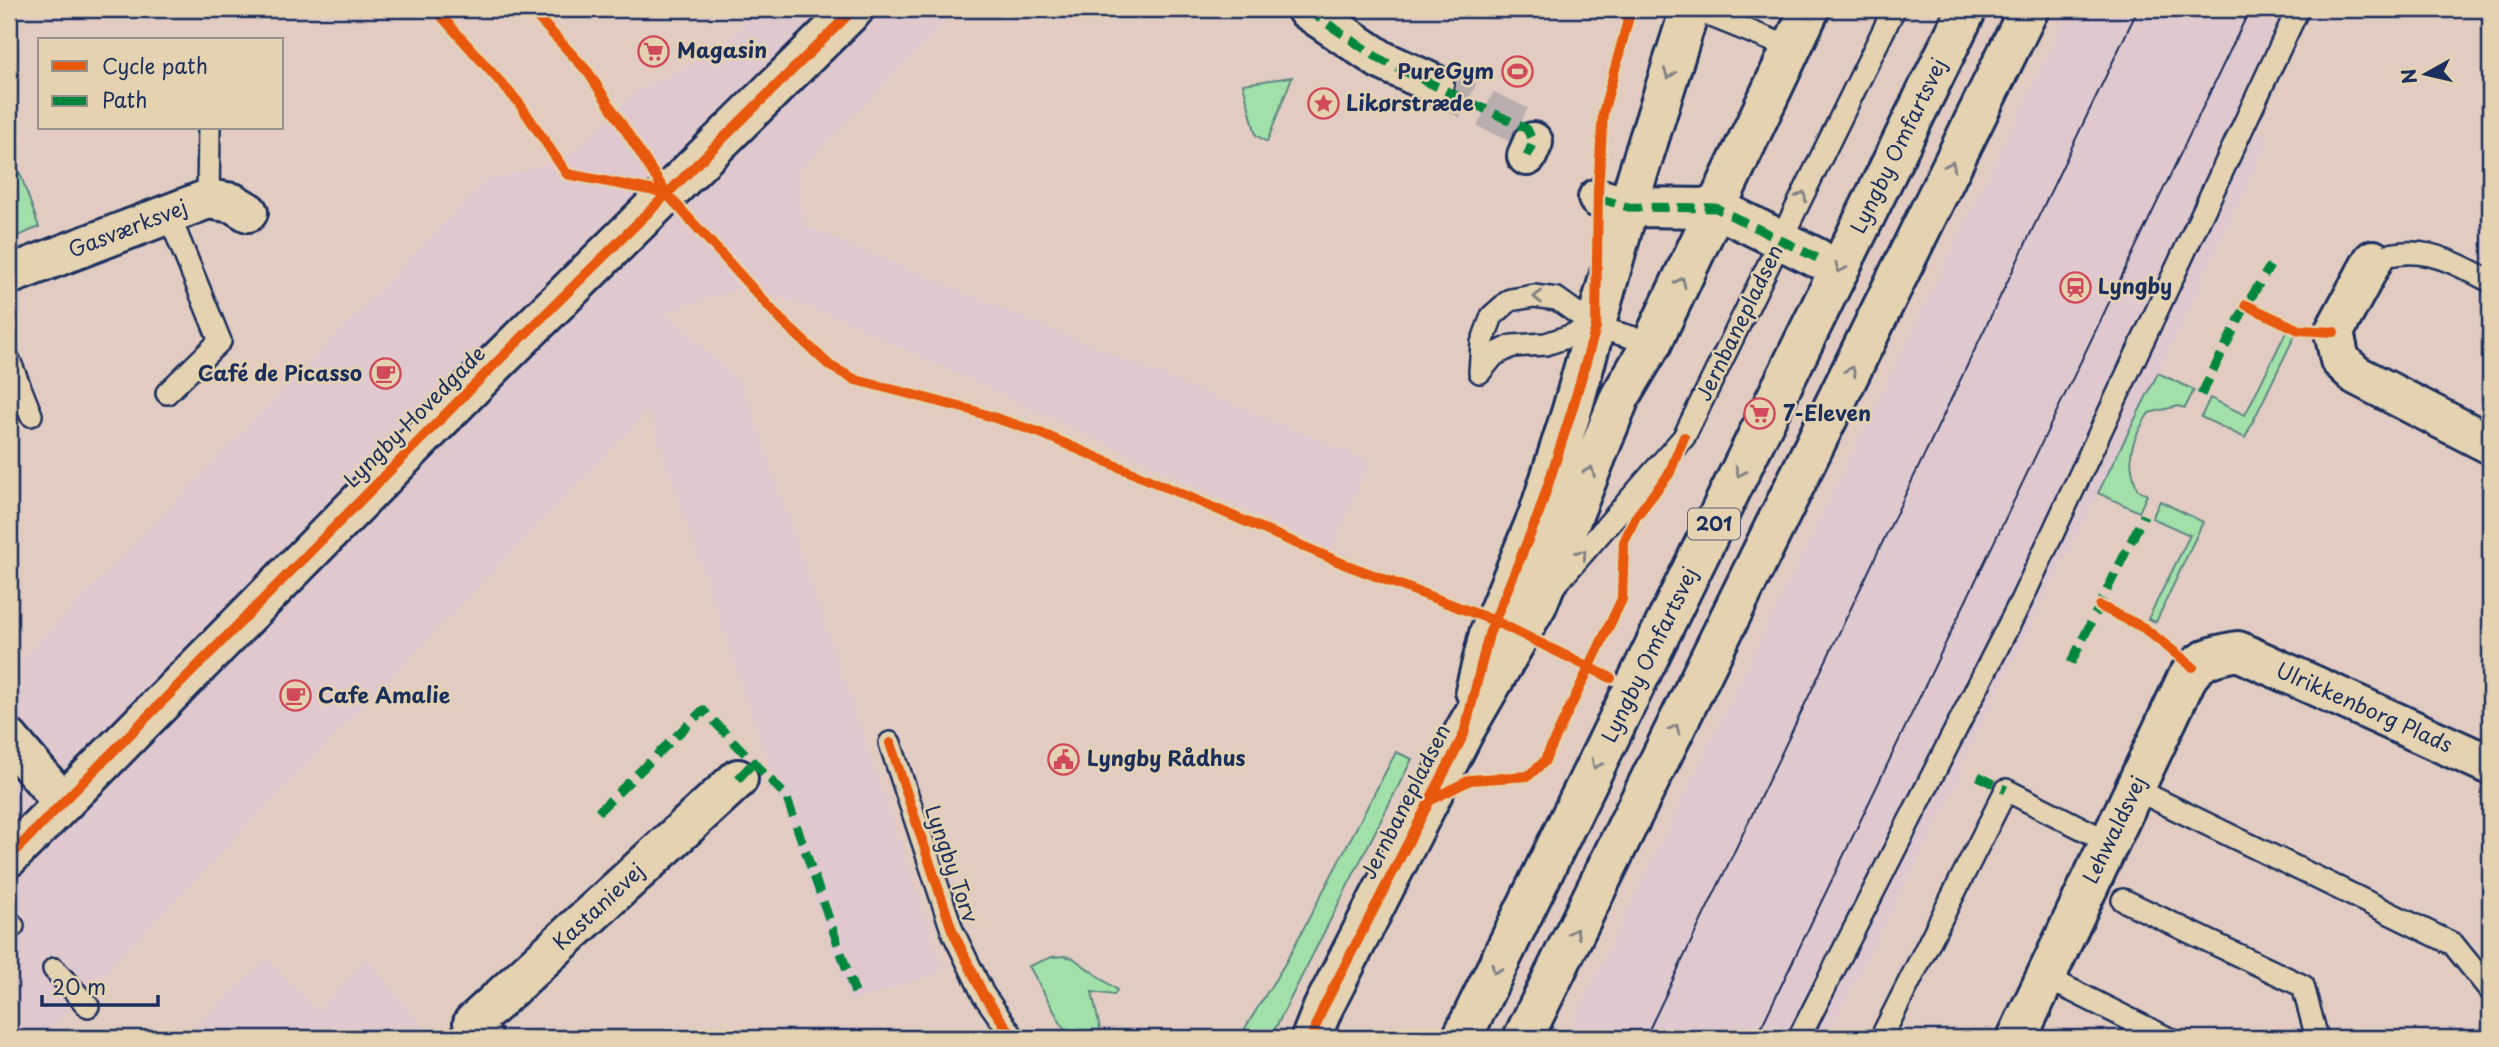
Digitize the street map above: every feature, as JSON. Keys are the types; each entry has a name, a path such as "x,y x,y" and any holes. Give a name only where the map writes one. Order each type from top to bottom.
{"main road":[{"name":"Lyngby Hovedgade","path":"9,857 495,364 854,9"},
{"path":"1306,9 1381,60 1434,84"},
{"name":"Jernbanepladsen","path":"1465,730 1489,634 1539,513 1596,327 1613,202 1692,9"},
{"name":"Jernbanepladsen","path":"1298,1038 1317,1023 1465,730 1537,605 1620,397 1652,343 1810,9"},
{"name":"Lyngby Omfartsvej","path":"1462,1038 1967,9"},
{"name":"201","path":"1523,1038 2029,9"},
{"name":"Gasværksvej","path":"9,275 208,199 233,204 248,212"},
{"path":"1613,202 1716,208 1817,258"},
{"path":"2373,260 2334,332 2340,360 2356,375 2490,444"},
{"name":"Ulrikkenborg Plads","path":"2238,651 2490,765"},
{"name":"Lehwaldsvej","path":"2017,1038 2193,667 2211,655 2238,651"},
{"path":"9,739 63,803"},
{"name":"Kastanievej","path":"482,1038 473,1023 738,779"}],"lane":[{"path":"1692,9 1791,48"},
{"name":"Jernbanepladsen","path":"1537,605 1684,437 1894,9"},
{"path":"1798,1038 2021,601 2298,9"},
{"path":"208,199 209,130"},
{"path":"167,393 220,341 168,213"},
{"path":"2373,260 2395,252 2417,252 2446,258 2490,281"},
{"path":"1596,327 1546,344 1512,346 1494,355 1480,372 1482,343 1492,316 1510,300 1534,296 1557,299 1596,327 1652,343"},
{"path":"9,360 31,415"},
{"name":"Lyngby Torv","path":"890,743 952,930 983,994 997,1038"},
{"path":"2134,789 2454,943 2490,990"},
{"path":"1881,1038 2006,790 2109,842"},
{"path":"2123,900 2303,986 2317,1038"},
{"path":"54,969 88,1006"},
{"path":"2046,977 2166,1038"},
{"name":"Lyngby Torv","path":"983,994 1014,1038"}],"shaded area":[{"path":"760,9 958,9 799,171 805,226 1369,461 1332,550 840,319 750,286 664,312 743,385 944,971 850,1002 648,411 42,1038 9,1038 9,673 485,181 566,159 637,91 715,53"},
{"path":"2070,9 2310,9 2252,128 2269,139 2158,373 1970,747 1956,786 1826,1038 1565,1038"},
{"path":"366,958 432,1038 197,1038 191,1031 266,959 318,1011"}],"green space":[{"path":"1292,77 1267,142 1256,135 1243,84"},
{"path":"9,142 39,227 9,240"},
{"path":"2287,330 2295,335 2245,438 2201,417 2210,398 2245,415"},
{"path":"2158,373 2194,390 2185,408 2178,406 2149,413 2134,441 2131,458 2137,489 2147,495 2139,512 2098,493"},
{"path":"2160,501 2203,522 2156,622 2148,619 2190,535 2152,518"},
{"path":"1396,752 1412,759 1275,1029 1270,1038 1239,1038 1286,962"},
{"path":"1052,957 1073,958 1117,990 1114,995 1092,992 1102,1038 1069,1038 1029,966"}],"tunnel":[{"path":"1434,84 1527,129 1533,142"}],"tram line":[{"path":"1645,1038 2138,9"},
{"path":"1756,1038 2250,9"}],"marked path":[{"path":"1306,9 1381,60 1527,129 1533,142 1527,156"},
{"path":"1598,198 1628,207 1716,208 1817,258"},
{"path":"2201,395 2244,309 2270,266"},
{"path":"2071,663 2144,515"},
{"path":"598,812 703,710 786,796 855,993"},
{"path":"738,779 754,762"},
{"path":"1978,776 2006,790"}],"cycle path":[{"path":"435,9 519,103 567,174 666,193"},
{"path":"530,9 588,72 666,193 780,319 830,366 856,380 971,410 1038,432 1344,564 1495,621 1611,678"},
{"path":"9,857 495,364 854,9"},
{"path":"1311,1038 1323,1008 1464,734 1489,634 1539,513 1572,410 1596,327 1598,190 1603,113 1631,9"},
{"path":"2246,305 2299,330 2334,332"},
{"path":"1429,801 1470,780 1528,776 1544,762 1622,599 1624,542 1635,518 1669,474 1684,437"},
{"path":"2100,606 2144,628 2193,667"},
{"path":"890,743 952,930 983,994 1014,1038"}],"place":[{"name":"Magasin","path":"654,51"},
{"name":"PureGym","path":"1517,72"},
{"name":"Likørstræde","path":"1323,104"},
{"name":"Lyngby","path":"2075,287"},
{"name":"Café de Picasso","path":"385,374"},
{"name":"7-Eleven","path":"1760,414"},
{"name":"Cafe Amalie","path":"295,696"},
{"name":"Lyngby Rådhus","path":"1064,759"}]}
